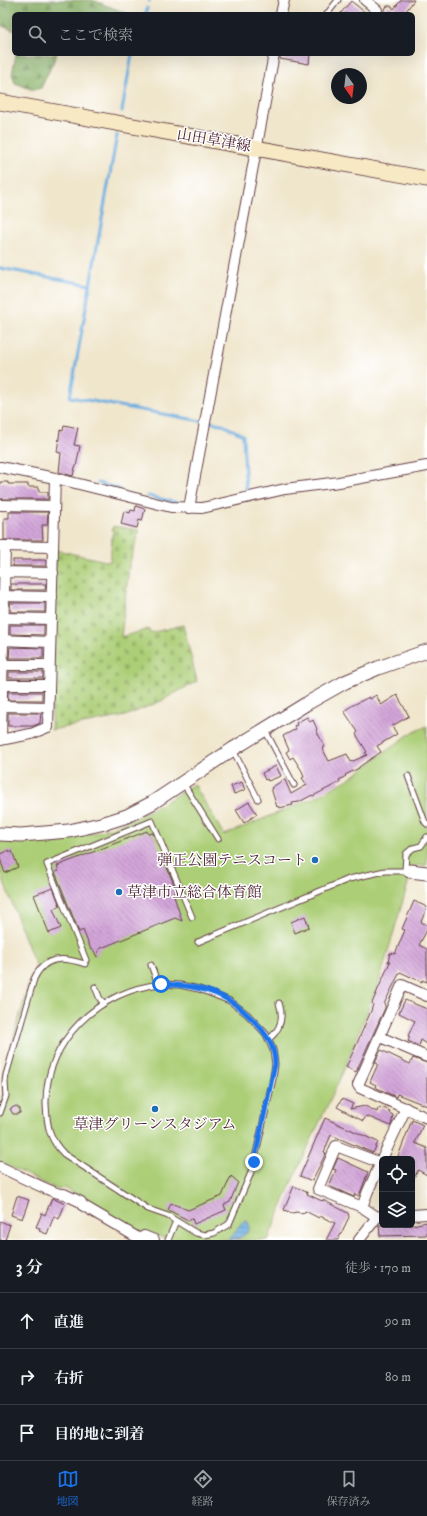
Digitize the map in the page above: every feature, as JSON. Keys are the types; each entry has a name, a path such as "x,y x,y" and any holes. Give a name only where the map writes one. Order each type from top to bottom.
{"main road":[{"name":"山田草津線","path":"0,102 427,179"}],"street":[{"path":"282,12 284,0"},
{"path":"365,0 376,10"},
{"path":"189,508 255,148 274,56"},
{"path":"0,467 55,478 171,507 202,508 285,489 339,482 427,466"},
{"path":"53,547 2,546 3,618 1,640 2,706 0,740 31,734 48,727 52,597 53,547 53,506 55,478"},
{"path":"0,505 53,506"},
{"path":"2,572 52,573"},
{"path":"2,596 52,597"},
{"path":"3,618 51,619"},
{"path":"1,640 50,642"},
{"path":"0,834 50,834 105,823 127,816 152,803 233,749 344,682 378,668 427,651"},
{"path":"2,664 49,665"},
{"path":"1,687 49,685"},
{"path":"2,706 48,707"},
{"path":"408,871 427,873"},
{"path":"427,996 402,985 358,1085 360,1088 427,1118"},
{"path":"380,1037 427,1057"},
{"path":"384,1156 406,1108"},
{"path":"379,1160 336,1146 318,1189 379,1216"},
{"path":"0,1167 61,1195 64,1194 81,1202 82,1205 140,1239 144,1236 154,1240"},
{"path":"362,1207 379,1167"},
{"path":"415,1215 427,1214"},
{"path":"359,1240 379,1217"}],"lane":[{"path":"329,12 338,0"},
{"path":"265,730 294,785"},
{"path":"233,749 258,799"},
{"path":"408,776 427,824"},
{"path":"183,782 218,839"},
{"path":"0,1113 6,1096 6,1075 37,972 42,966 57,959 65,958 85,962 47,864 152,821 192,918"},
{"path":"198,942 349,879 385,871 408,871 406,854 413,848 421,846 427,837"},
{"path":"151,964 158,984"},
{"path":"158,984 180,984 199,988 230,1001 259,1026 269,1039 275,1056 273,1079 250,1175 229,1224 214,1234 205,1235 196,1232 176,1221 148,1209 64,1154 57,1147 50,1135 46,1098 49,1076 63,1043 77,1025 92,1011 104,1003 127,991 158,984"},
{"path":"95,987 100,999 104,1003"},
{"path":"269,1039 280,1025 282,1015 279,1003"},
{"path":"168,1240 176,1221"}],"green space":[{"path":"0,0 93,0 123,12 12,12 12,30 0,25"},
{"path":"16,56 56,56 41,88 33,90 15,83 12,74"},
{"path":"113,526 139,530 129,566 121,637 149,629 150,633 183,625 197,681 161,701 125,716 51,730 56,550 110,562"},
{"path":"427,726 427,865 412,866 379,982 343,1072 292,1181 268,1240 169,1240 146,1231 139,1233 87,1203 85,1198 64,1188 58,1190 0,1162 0,1104 3,1095 4,1071 31,976 37,967 0,871 0,841 64,838 101,831 137,817 194,784 224,835 316,797 352,777 408,735"}],"water":[{"path":"245,1220 249,1225 248,1232 237,1239 229,1240 240,1225"}],"building":[{"path":"401,0 414,0 405,12 383,12 387,6 391,6 394,9"},
{"path":"351,1 365,12 342,12"},
{"path":"280,56 310,56 309,64 280,59"},
{"path":"64,425 78,428 74,445 80,446 73,476 59,472 61,453 57,452 60,430 63,431"},
{"path":"0,482 8,482 8,484 28,484 28,487 39,487 39,492 48,492 48,499 0,499"},
{"path":"136,506 145,509 142,521 139,520 137,528 121,524 124,511 130,513 131,510 135,511"},
{"path":"9,512 48,512 47,525 42,525 43,540 4,540 4,518 9,518"},
{"path":"13,560 46,560 46,566 13,566"},
{"path":"11,584 46,584 45,590 11,590"},
{"path":"10,603 45,603 45,612 11,612"},
{"path":"10,625 44,625 44,635 10,634"},
{"path":"10,647 43,648 43,658 9,658"},
{"path":"9,672 43,672 43,678 9,678"},
{"path":"8,692 42,692 42,700 8,700"},
{"path":"376,695 381,705 397,695 409,716 392,726 397,734 377,746 381,752 359,768 345,775 346,776 339,780 340,782 313,796 312,795 299,802 292,803 293,805 279,808 278,806 277,807 271,788 285,780 291,794 307,785 302,778 304,777 302,771 293,757 290,759 286,752 289,750 283,736 296,729 294,726 297,725 296,723 307,717 310,722 313,720 317,729 316,730 325,747 322,748 329,761 347,754 351,762 367,755 365,753 367,752 356,734 358,732 344,711 369,697 370,699"},
{"path":"8,713 41,713 40,723 33,726 8,726"},
{"path":"276,766 281,776 268,781 267,779 265,780 262,773"},
{"path":"242,782 245,790 234,794 231,786"},
{"path":"249,802 257,814 244,823 236,810"},
{"name":"草津市立総合体育館","path":"147,831 148,834 153,833 177,892 173,893 182,921 175,918 99,949 97,957 93,949 91,950 83,930 79,932 55,872 59,871 57,866"},
{"path":"9,850 10,852 12,851 18,867 5,873 0,859 0,854"},
{"path":"53,888 60,906 53,909 61,928 49,933 34,895"},
{"path":"414,901 427,907 421,922 427,925 427,930 419,945 427,949 427,982 422,980 422,982 400,972 384,1004 385,1008 356,1072 346,1067 371,1011 372,1003 390,962 388,962 390,953 395,954 405,930 402,929"},
{"path":"305,916 309,927 295,933 291,922"},
{"path":"405,1000 427,1009 427,1044 421,1040 419,1046 408,1041 410,1037 408,1036 415,1021 399,1013"},
{"path":"381,1050 410,1064 413,1058 427,1063 427,1106 397,1094 396,1097 375,1087 376,1085 370,1082 378,1064 375,1062"},
{"path":"342,1099 353,1104 350,1109 365,1106 377,1112 378,1108 380,1109 381,1107 390,1111 389,1113 393,1115 391,1126 366,1116 363,1121 337,1107"},
{"path":"16,1106 20,1109 20,1113 13,1114 10,1109"},
{"path":"325,1118 378,1142 373,1153 331,1135 324,1152 326,1153 312,1181 300,1176"},
{"path":"412,1120 423,1125 415,1143 427,1148 427,1175 418,1170 415,1176 415,1156 398,1156"},
{"path":"338,1158 368,1172 359,1196 355,1194 354,1197 329,1186 336,1170 333,1169"},
{"path":"231,1176 238,1182 230,1202 224,1205 226,1210 194,1224 192,1218 188,1220 168,1210 171,1203 188,1210 222,1196"},
{"path":"294,1186 308,1193 307,1194 322,1201 323,1200 348,1213 349,1217 338,1240 326,1240 335,1223 320,1216 319,1218 305,1211 303,1214 297,1212 292,1213 284,1210"},
{"path":"17,1196 29,1200 22,1219 11,1215"},
{"path":"52,1198 65,1204 59,1219 54,1216 47,1234 39,1231 40,1228 36,1227 42,1213 45,1215"},
{"path":"0,1221 10,1225 5,1240 0,1240"},
{"path":"427,1222 427,1235 380,1236 379,1228 415,1228 415,1224"}],"waterway":[{"path":"146,12 147,8"},
{"path":"122,111 132,56"},
{"path":"117,135 70,397 201,421"},
{"path":"0,268 90,285"},
{"path":"209,422 221,424 243,435 246,494 244,494"},
{"path":"98,483 119,489"},
{"path":"148,496 179,503"}],"place":[{"name":"弾正公園テニスコート","path":"315,860"},
{"name":"草津市立総合体育館","path":"119,892"},
{"name":"草津グリーンスタジアム","path":"155,1109"}],"route":[{"path":"161,984 180,984 199,988 230,1001 259,1026 270,1041 275,1056 275,1064 254,1162"}]}
